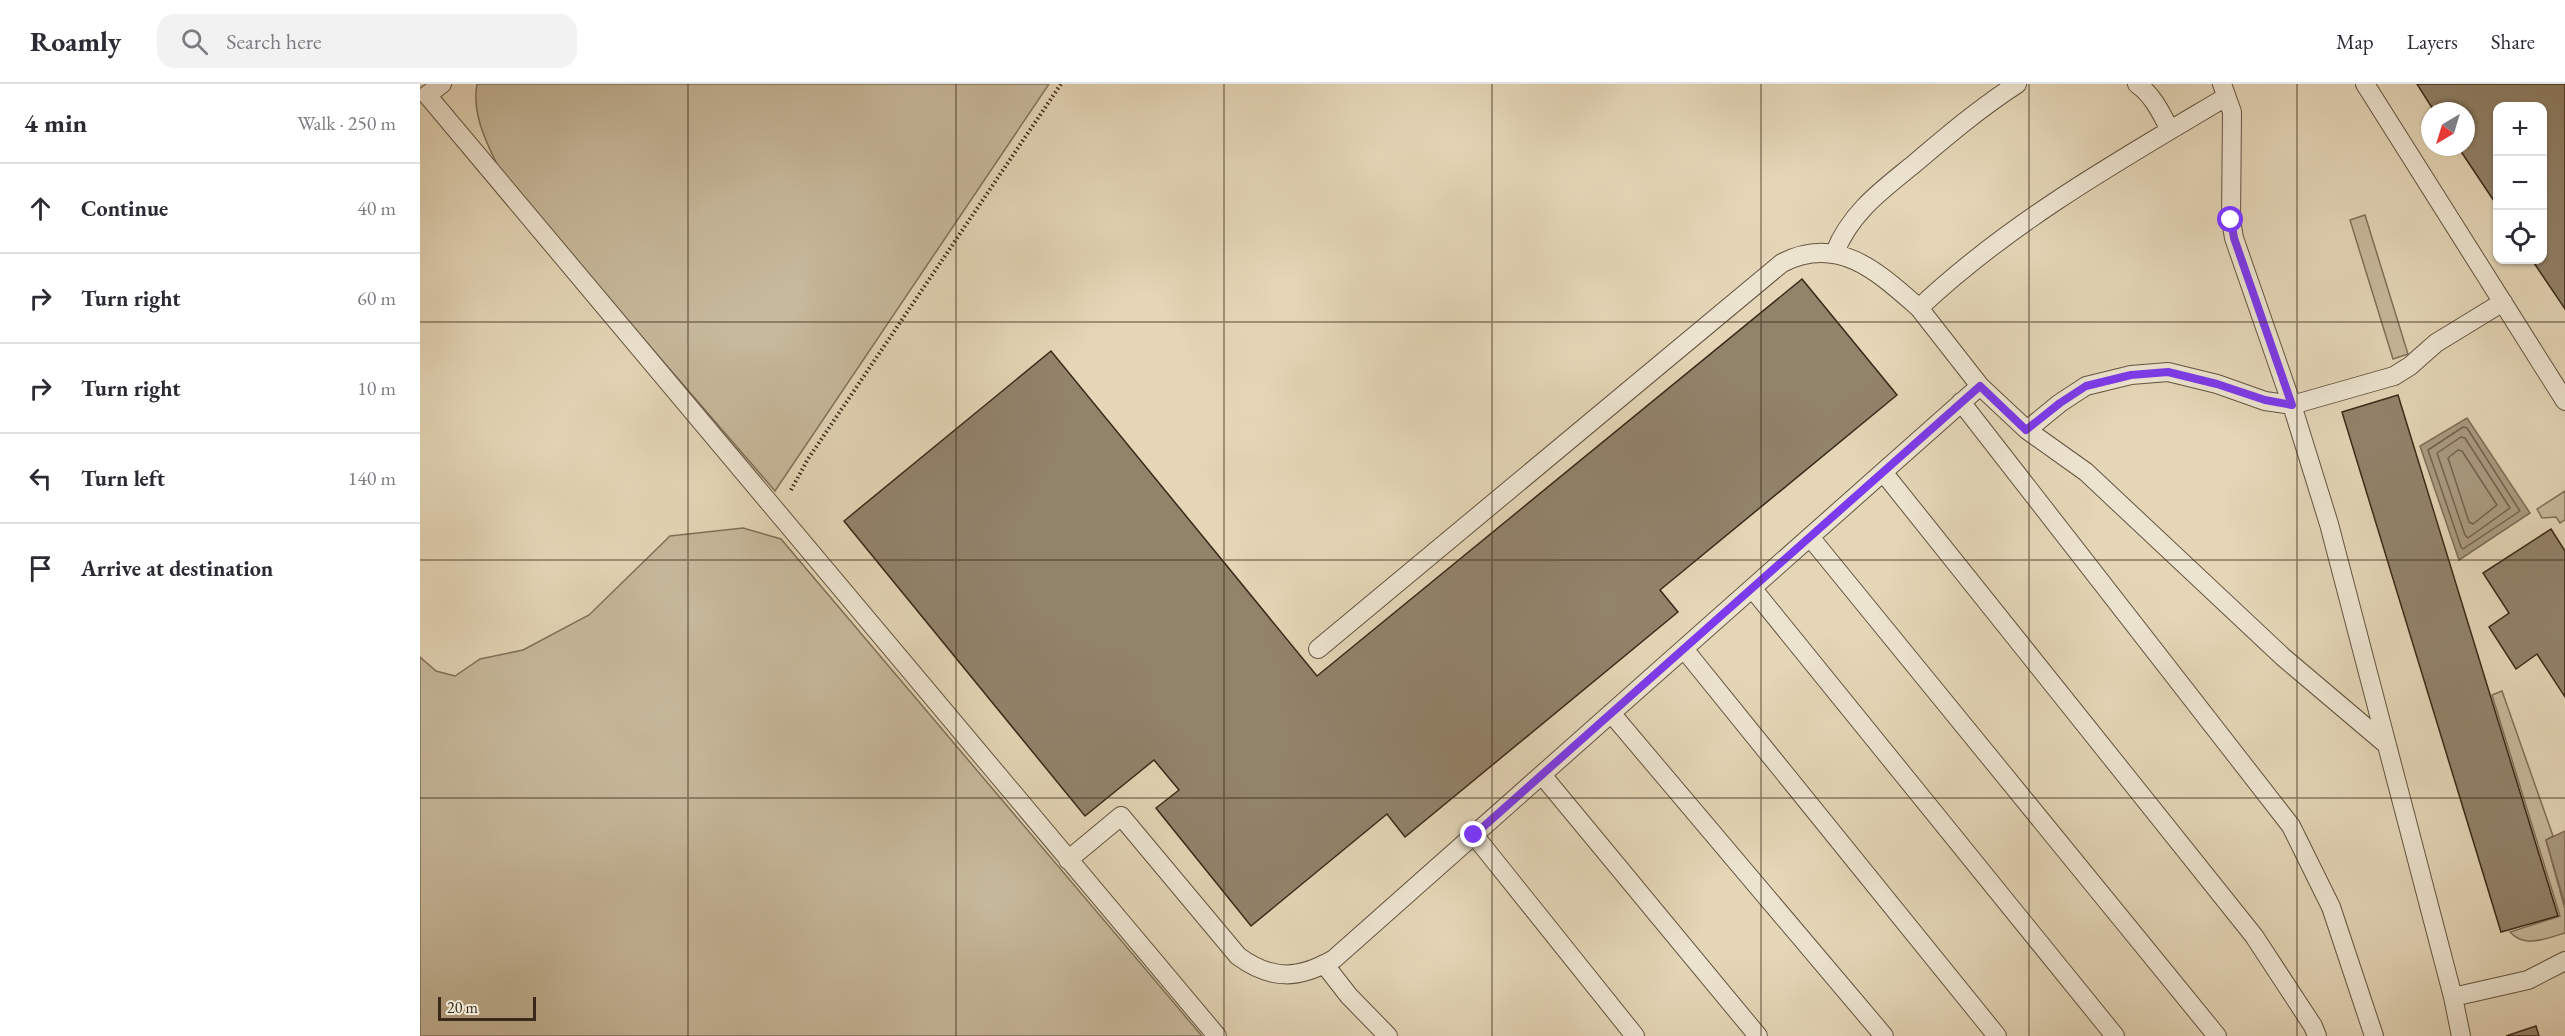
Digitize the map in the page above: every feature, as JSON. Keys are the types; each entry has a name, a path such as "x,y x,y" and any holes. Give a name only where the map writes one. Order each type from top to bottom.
{"lane":[{"path":"442,84 427,95 1217,1036"},
{"path":"1835,252 1846,228 1874,196 1975,112 2017,84"},
{"path":"2137,84 2158,107 2170,130"},
{"path":"2365,84 2565,400"},
{"path":"1920,308 1946,283 2025,223 2102,170 2170,130 2224,90 2232,112 2232,229 2292,405 2329,524 2453,997 2461,1036"},
{"path":"1317,649 1782,263 1807,253 1835,252 1858,262 1894,286 1920,308 1980,386 2026,430 2086,472 2283,657 2387,745"},
{"path":"2026,430 2086,386 2131,375 2168,372 2217,384 2265,400 2292,405 2394,376 2410,366 2436,343 2503,302"},
{"path":"1068,860 1121,816 1238,956 1252,966 1276,974 1293,975 1308,972 1334,959 1980,386"},
{"path":"1962,402 2291,826 2331,907 2374,1036"},
{"path":"1883,472 2254,936 2313,1026 2317,1036"},
{"path":"1810,537 2217,1036"},
{"path":"1752,588 2115,1036"},
{"path":"1684,649 1997,1036"},
{"path":"1611,713 1884,1036"},
{"path":"1542,775 1758,1036"},
{"path":"1474,835 1635,1036"},
{"path":"2453,997 2528,980 2565,961"},
{"path":"1324,964 1349,996 1388,1036"}],"path":[{"path":"779,516 808,459 1061,84"}],"shaded area":[{"path":"477,84 1049,84 775,491 502,175 482,131 477,108"},
{"path":"2365,215 2408,354 2393,359 2350,220"},
{"path":"2565,491 2565,520 2560,523 2556,517 2542,518 2537,509"},
{"path":"743,528 781,539 1202,1036 420,1036 420,657 436,671 455,676 480,659 523,650 589,615 670,536"},
{"path":"2502,691 2553,836 2546,840 2565,909 2565,933 2536,941 2522,940 2510,932 2560,916 2492,695"}],"water":[{"path":"2467,418 2530,513 2459,560 2420,446"},
{"path":"2565,831 2565,905 2546,840"}],"building":[{"path":"2417,84 2565,84 2565,309 2535,264 2547,264 2547,102 2493,102 2493,200 2464,156 2475,156 2475,102 2428,102"},
{"path":"1802,279 1897,395 1660,590 1678,612 1405,837 1387,814 1251,926 1156,808 1179,790 1154,760 1085,816 844,521 1051,351 1317,676"},
{"path":"2398,395 2558,916 2501,932 2342,412"},
{"path":"2551,529 2565,551 2565,697 2537,654 2516,669 2489,627 2509,613 2483,573"},
{"path":"2536,1026 2539,1036 2506,1036"}],"route":[{"path":"1474,835 1980,386 2026,430 2086,386 2131,375 2168,372 2217,384 2265,400 2292,405 2234,238 2231,220"}]}
